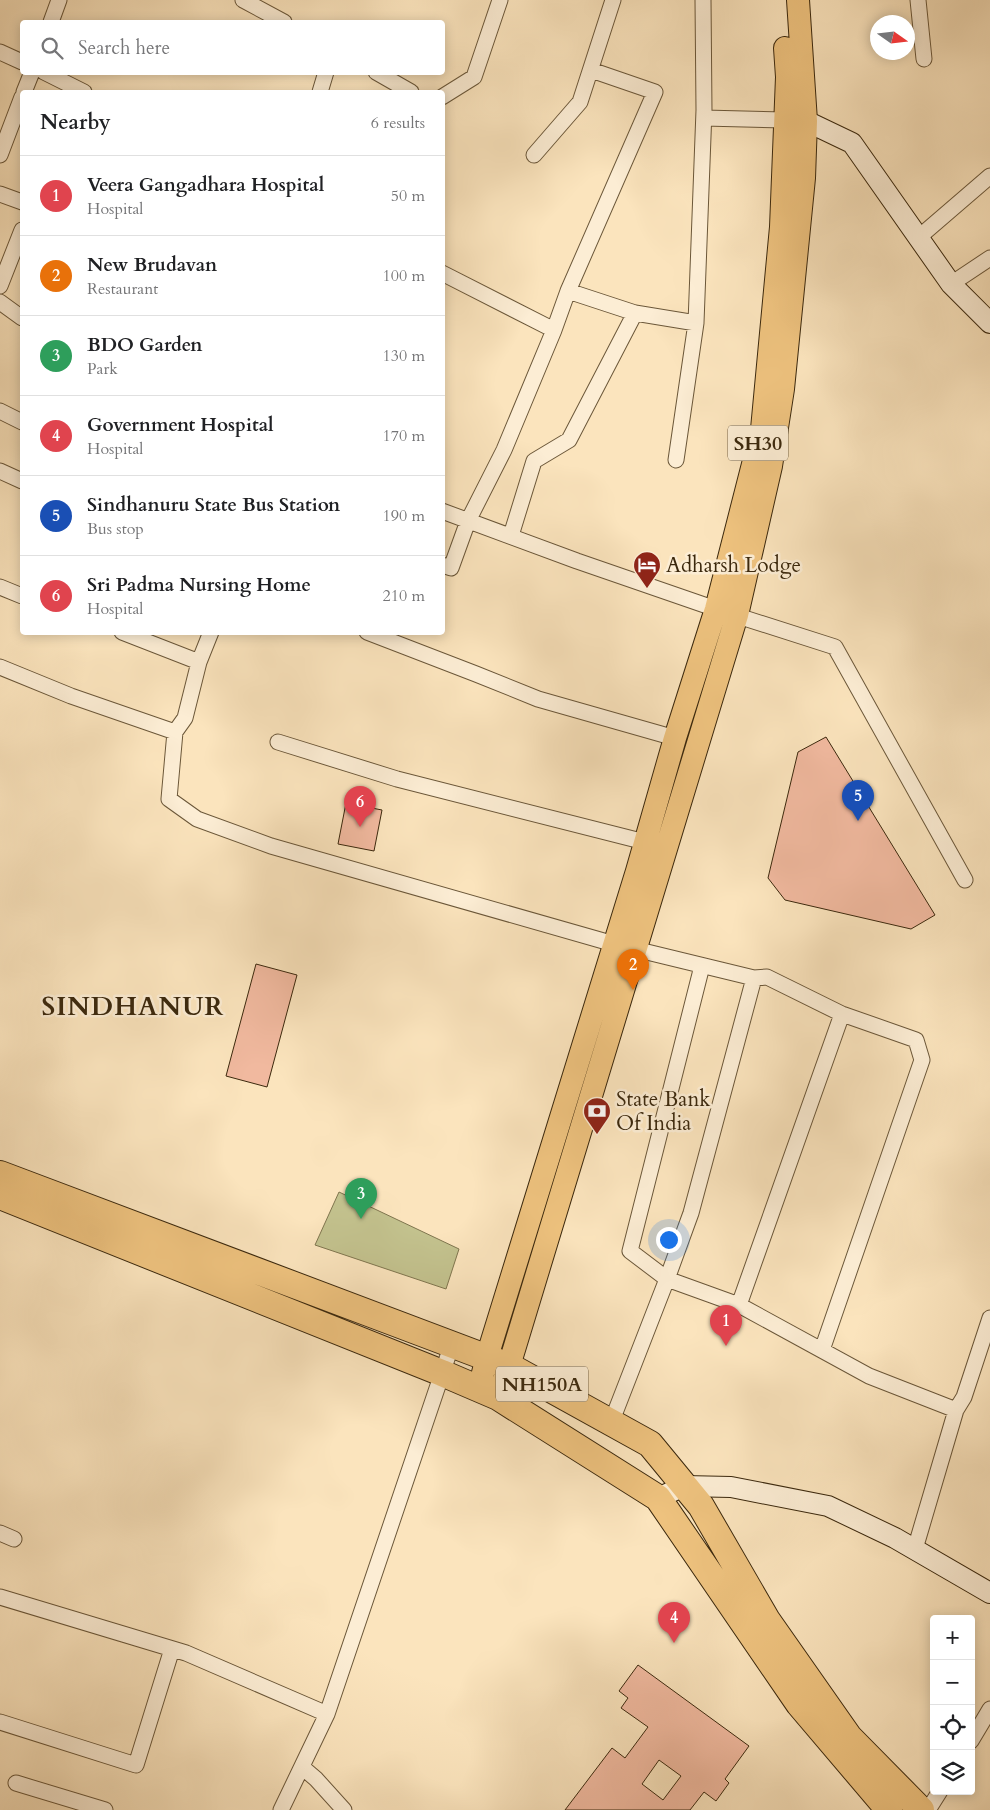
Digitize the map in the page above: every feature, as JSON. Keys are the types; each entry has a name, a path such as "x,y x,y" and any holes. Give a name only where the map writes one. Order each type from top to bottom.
{"highway":[{"name":"NH150A","path":"0,1174 498,1362 650,1444 701,1506 767,1620 849,1737 921,1810"},
{"name":"NH150A","path":"0,1196 488,1393 658,1498 799,1704 889,1810"}],"main road":[{"path":"488,1393 771,466 783,389 804,178 796,121 787,77 782,0"},
{"path":"796,121 798,0"},
{"path":"624,947 645,842 675,738 726,612"}],"street":[{"path":"52,20 59,0"},
{"path":"243,0 280,20"},
{"path":"445,95 474,77 500,0"},
{"path":"534,155 580,102 613,0"},
{"path":"676,460 696,323 704,118 703,0"},
{"path":"918,0 924,59"},
{"path":"0,52 20,61"},
{"path":"445,566 451,568 468,521 504,450 554,330 568,291 655,92 590,70"},
{"path":"25,90 31,75"},
{"path":"50,75 80,90"},
{"path":"321,90 325,75"},
{"path":"381,75 408,90"},
{"path":"0,155 20,103"},
{"path":"704,118 796,121 852,143 951,284 990,323"},
{"path":"918,238 990,176"},
{"path":"0,194 20,201"},
{"path":"0,286 20,235"},
{"path":"951,284 990,258"},
{"path":"445,275 554,330"},
{"path":"568,291 635,313 696,323"},
{"path":"0,302 20,317"},
{"path":"509,535 513,529 534,461 569,440 635,313"},
{"path":"0,411 20,421"},
{"path":"0,471 20,480"},
{"path":"445,512 577,561 835,647 965,880"},
{"path":"0,587 20,595"},
{"path":"130,635 199,662"},
{"path":"211,635 199,662 185,718 176,732 169,799 196,819 271,846 624,947 754,978 767,977 842,1014 916,1040 922,1060 822,1350"},
{"path":"379,635 538,699 675,738"},
{"path":"0,667 71,696 176,732"},
{"path":"278,742 398,779 645,842"},
{"path":"702,966 630,1252 667,1279 739,1305 869,1376 956,1410"},
{"path":"611,1423 691,1213 754,978"},
{"path":"739,1305 842,1014"},
{"path":"914,1549 956,1410 964,1397 990,1318"},
{"path":"281,1810 327,1714 452,1344"},
{"path":"658,1498 684,1486 731,1487 828,1506 914,1549 990,1593"},
{"path":"0,1597 195,1657 327,1714"},
{"path":"0,1722 136,1765 172,1649"},
{"path":"975,1734 990,1709"},
{"path":"302,1767 316,1779 344,1810"},
{"path":"16,1783 105,1810"},
{"path":"928,1810 937,1795"}],"shaded area":[{"path":"339,1192 459,1249 446,1289 315,1245"}],"building":[{"path":"826,737 935,915 911,929 785,900 768,878 798,752"},
{"path":"346,803 382,810 374,851 338,844"},
{"path":"256,964 297,975 267,1087 226,1076"},
{"path":"638,1665 749,1746 725,1779 729,1783 716,1801 704,1792 690,1810 565,1810 612,1748 625,1758 648,1727 621,1708 628,1698 619,1691","holes":["659,1760 681,1776 663,1800 642,1784"]}],"place":[{"name":"Adharsh Lodge","path":"647,589"},
{"name":"Sindhanuru State Bus Station","path":"858,821"},
{"name":"Sri Padma Nursing Home","path":"360,827"},
{"name":"New Brudavan","path":"633,990"},
{"name":"State Bank Of India","path":"597,1135"},
{"name":"BDO Garden","path":"361,1219"},
{"name":"Veera Gangadhara Hospital","path":"726,1346"},
{"name":"Government Hospital","path":"674,1643"}],"district":[{"name":"SINDHANUR","path":"133,1006"}]}
